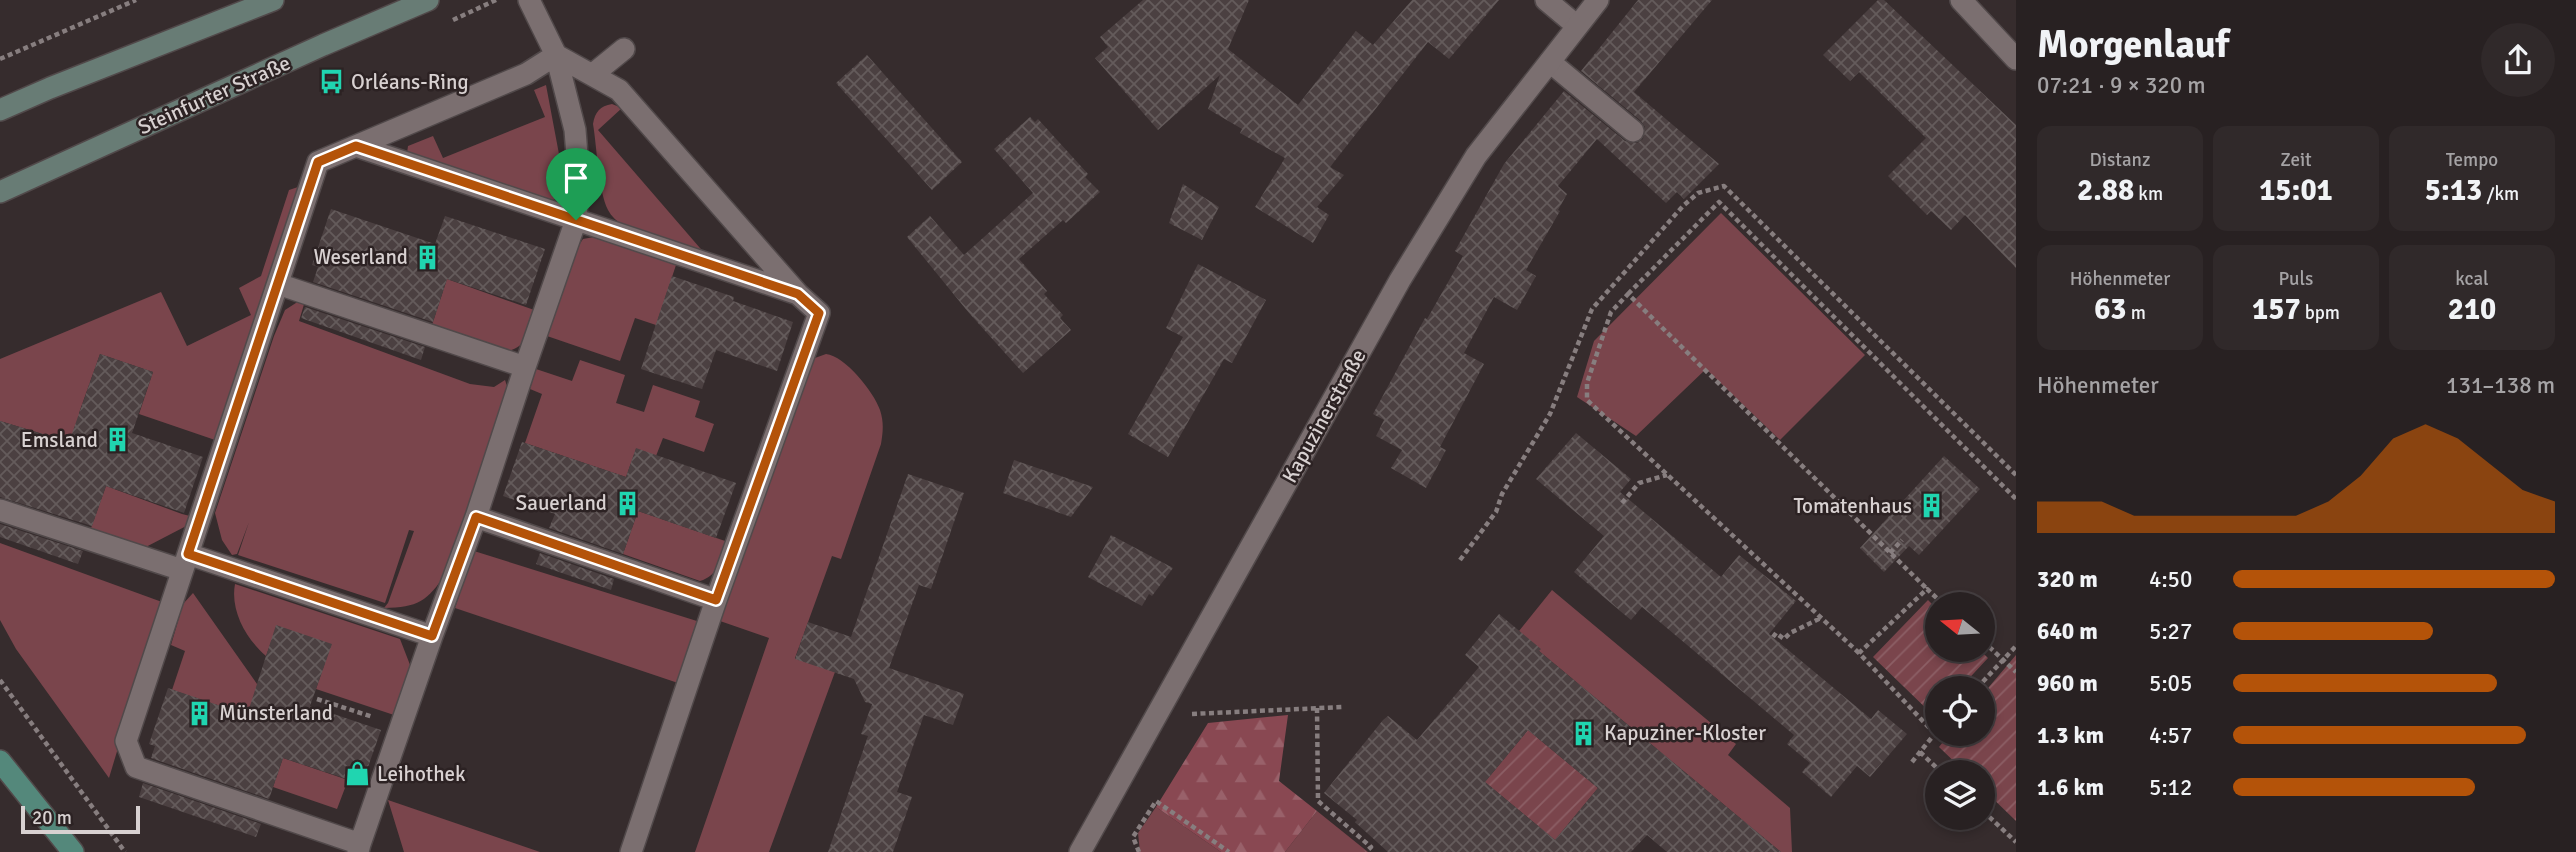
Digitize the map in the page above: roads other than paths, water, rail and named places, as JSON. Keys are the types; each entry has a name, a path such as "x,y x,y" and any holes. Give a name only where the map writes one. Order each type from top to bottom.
{"main road":[{"path":"0,110 273,0"},
{"name":"Steinfurter Straße","path":"0,192 428,0"},
{"path":"0,761 73,852"}],"street":[{"path":"529,0 556,55 575,130 578,168 576,220 476,517 359,848 136,767 125,741 318,162 526,74 556,55"},
{"path":"1546,0 1577,26"},
{"name":"Kapuzinerstraße","path":"1080,852 1400,280 1476,156 1598,0"},
{"path":"1961,0 2016,59"},
{"path":"592,75 624,49"},
{"path":"556,55 619,90 798,294 819,313 716,600 631,852"},
{"path":"1549,62 1633,131"},
{"path":"356,146 798,294"},
{"path":"278,284 525,366"},
{"path":"0,510 432,636"},
{"path":"476,517 716,600"}],"place":[{"name":"Orléans-Ring","path":"331,82"},
{"name":"Weserland","path":"428,257"},
{"name":"Emsland","path":"118,440"},
{"name":"Sauerland","path":"627,503"},
{"name":"Tomatenhaus","path":"1932,506"},
{"name":"Münsterland","path":"199,713"},
{"name":"Kapuziner-Kloster","path":"1584,733"},
{"name":"Leihothek","path":"357,774"}]}
